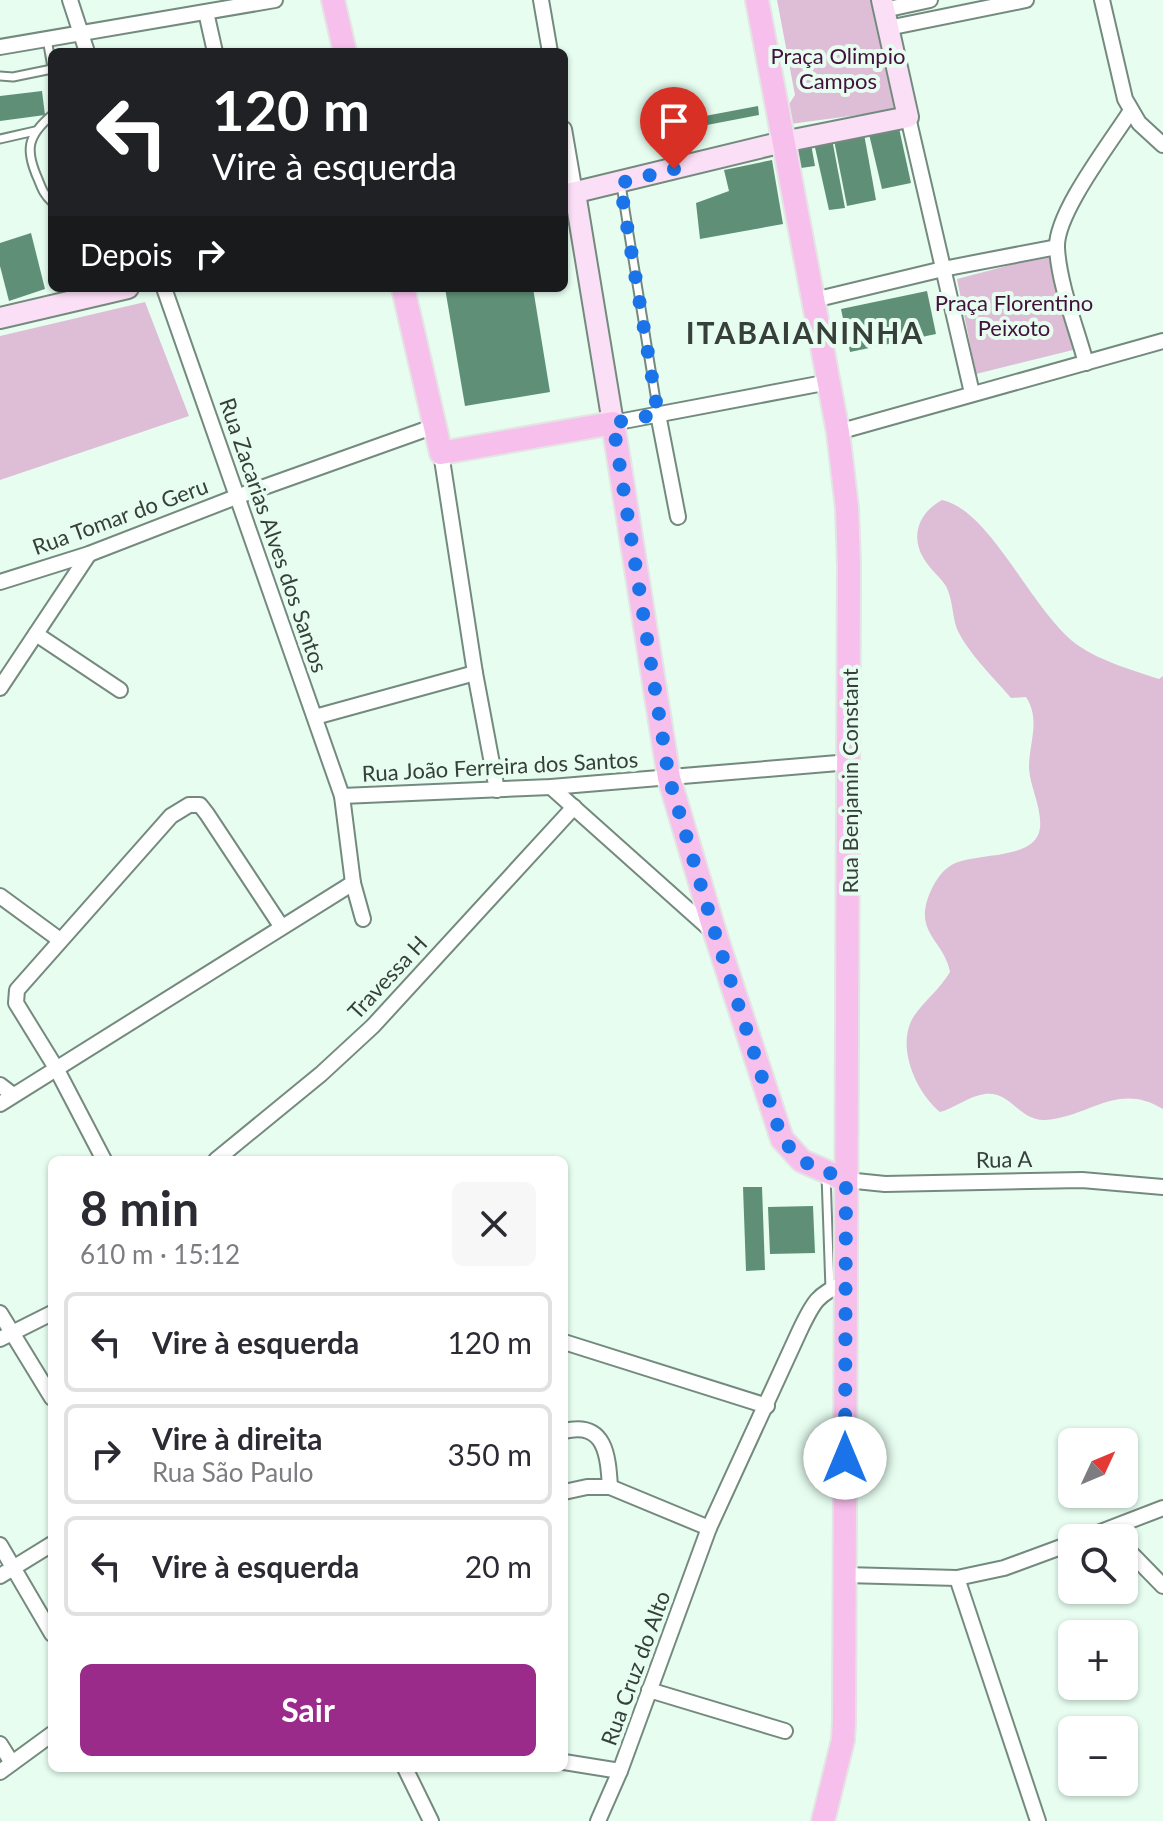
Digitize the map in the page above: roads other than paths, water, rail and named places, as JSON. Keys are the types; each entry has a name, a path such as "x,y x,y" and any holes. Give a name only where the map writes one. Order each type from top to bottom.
{"main road":[{"path":"333,0 344,48"},
{"path":"757,0 783,142"},
{"path":"836,1177 802,1161 782,1139 715,933 669,778 613,423 570,194 783,142 908,117 885,13"},
{"name":"Rua Benjamin Constant","path":"783,142 838,432 847,508 850,762 836,1177 845,1575 843,1740"},
{"path":"0,318 111,292"},
{"path":"404,292 441,453 613,423"},
{"path":"823,1821 843,1740"},
{"path":"838,1821 846,1766 843,1740"}],"street":[{"path":"70,0 86,48"},
{"path":"0,47 275,0"},
{"path":"541,0 549,48"},
{"path":"885,13 930,0"},
{"path":"885,13 1026,0"},
{"path":"1102,0 1130,112 1163,145"},
{"path":"206,12 214,48"},
{"path":"1086,363 1060,269 1057,247 1062,223 1074,200 1130,112"},
{"path":"908,117 972,393"},
{"path":"568,172 570,194"},
{"path":"814,300 943,269 1057,247"},
{"name":"Rua Zacarias Alves dos Santos","path":"165,292 342,796 353,883 363,919"},
{"path":"838,432 1163,341"},
{"path":"613,423 829,382"},
{"path":"658,414 678,517"},
{"name":"Rua Tomar do Geru","path":"0,582 89,554 236,497 435,426"},
{"path":"441,453 475,673 497,790"},
{"path":"0,688 89,554"},
{"path":"36,634 120,690"},
{"path":"315,717 475,673"},
{"name":"Rua João Ferreira dos Santos","path":"342,796 551,787 850,762"},
{"path":"551,787 715,933"},
{"path":"102,1156 15,998 17,990 171,816 189,805 200,805 207,814 281,926"},
{"name":"Travessa H","path":"221,1156 321,1074 373,1026 574,807"},
{"path":"0,1104 353,883"},
{"path":"0,896 60,940"},
{"path":"0,1085 13,1095"},
{"name":"Rua A","path":"836,1177 885,1184 1082,1180 1163,1187"},
{"name":"Rua Cruz do Alto","path":"598,1821 620,1771 709,1528 810,1310 816,1299 838,1286"},
{"path":"0,1313 6,1336 48,1393"},
{"path":"6,1336 48,1315"},
{"path":"568,1343 767,1406"},
{"path":"568,1431 586,1429 599,1438 606,1453 610,1487"},
{"path":"568,1491 610,1487 709,1528"},
{"path":"1131,1524 1163,1508"},
{"path":"0,1545 48,1627"},
{"path":"0,1576 48,1546"},
{"path":"845,1575 957,1578 1004,1568 1058,1548"},
{"path":"1138,1560 1163,1586"},
{"path":"957,1578 1038,1821"},
{"path":"649,1690 785,1731"},
{"path":"0,1744 6,1767 48,1737"},
{"path":"568,1763 620,1771"},
{"path":"407,1772 431,1821"}],"lane":[{"path":"47,39 49,48"},
{"path":"0,76 48,69"},
{"path":"48,119 35,131 28,145 32,167 48,198"},
{"path":"0,139 35,131"},
{"path":"620,183 658,414"}],"district":[{"name":"ITABAIANINHA","path":"805,332"}],"park label":[{"name":"Praça Olimpio Campos","path":"838,68"},
{"name":"Praça Florentino Peixoto","path":"1014,314"}]}
